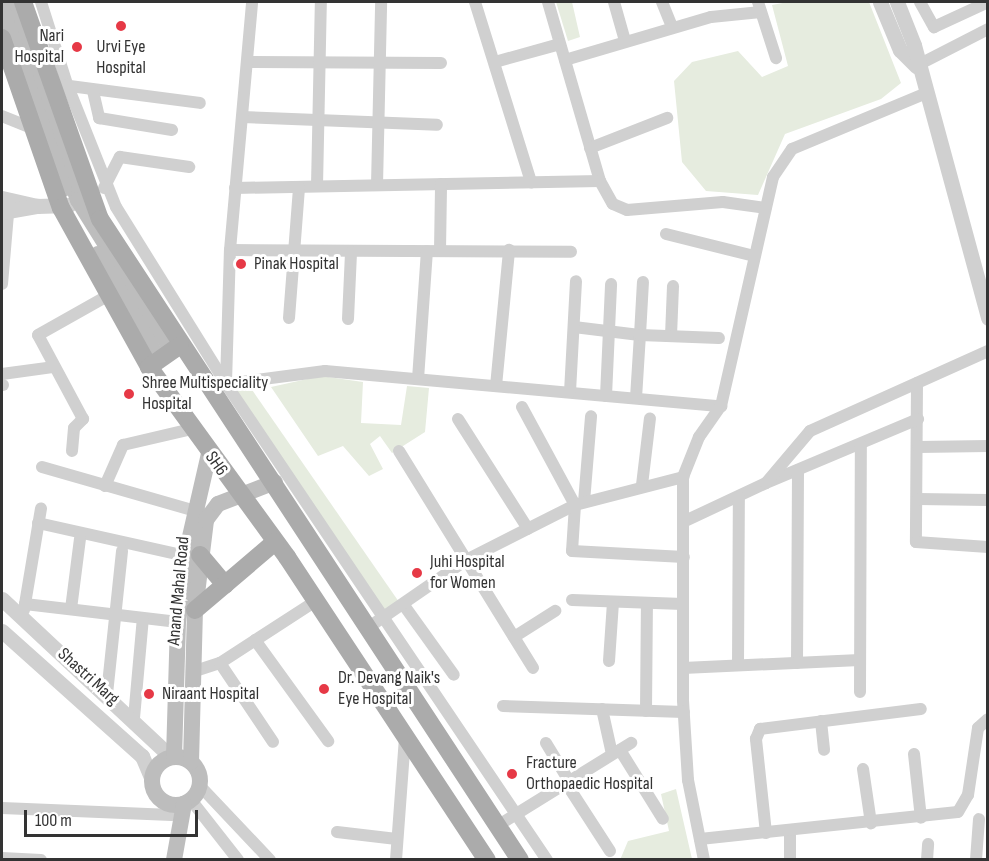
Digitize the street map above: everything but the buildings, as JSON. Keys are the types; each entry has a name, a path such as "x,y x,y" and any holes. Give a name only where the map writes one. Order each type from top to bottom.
{"main road":[{"path":"12,2 74,202"},
{"name":"SH6","path":"24,2 59,85 74,202 115,241 165,356 192,429 237,495 275,542 316,600 487,860"},
{"path":"2,9 74,202 165,356 220,387 376,622 497,826 520,860"},
{"name":"SH6","path":"2,38 31,128 74,202 109,295 165,356"},
{"name":"Anand Mahal Road","path":"172,757 178,622 202,513 209,454"},
{"name":"Anand Mahal Road","path":"202,513 237,495 282,480"},
{"path":"195,610 275,542"},
{"path":"193,555 225,585"},
{"name":"Anand Mahal Road","path":"191,762 195,610 193,555"},
{"path":"174,860 191,762 172,757 158,765 152,779 160,800 184,802"},
{"path":"162,860 184,802"}],"street":[{"path":"41,2 59,85 105,188 220,387"},
{"path":"220,387 252,2"},
{"path":"317,186 321,2"},
{"path":"377,185 381,2"},
{"path":"475,2 531,182"},
{"path":"548,2 600,181 613,204 627,210 723,202 766,208"},
{"path":"614,2 625,41"},
{"path":"662,2 672,27"},
{"path":"880,2 900,50 916,66"},
{"path":"897,2 987,318"},
{"path":"920,2 934,27 986,2"},
{"path":"565,60 672,27 759,7 776,58"},
{"path":"916,66 987,29"},
{"path":"495,62 560,44"},
{"path":"247,62 441,63"},
{"path":"59,85 200,104"},
{"path":"93,90 99,118 172,130"},
{"path":"704,860 688,780 684,712 683,477 699,437 721,406 773,177 792,149 924,94"},
{"path":"2,116 31,128"},
{"path":"242,117 437,125"},
{"path":"590,147 667,118"},
{"path":"2,284 5,205 37,206 74,202 105,188 120,157 189,168"},
{"path":"235,188 600,181"},
{"path":"418,379 441,184"},
{"path":"289,318 299,187"},
{"path":"666,234 754,256"},
{"path":"230,250 293,253 509,250 571,252"},
{"path":"496,386 509,250"},
{"path":"348,319 351,252"},
{"path":"570,393 576,282"},
{"path":"636,398 643,282"},
{"path":"606,396 611,284"},
{"path":"670,336 673,286"},
{"path":"72,451 74,428 83,419 38,340 39,330 109,295"},
{"path":"574,327 640,335 719,338"},
{"path":"766,483 810,431 987,351"},
{"path":"2,382 53,367"},
{"path":"220,387 325,371 721,406"},
{"path":"917,383 917,544 987,547"},
{"path":"522,407 580,503"},
{"path":"591,416 575,552 684,557"},
{"path":"642,485 650,418"},
{"path":"458,419 528,529"},
{"path":"684,521 766,483 861,445 918,419"},
{"path":"105,486 123,445 192,429"},
{"path":"860,692 861,445"},
{"path":"918,447 987,446"},
{"path":"399,451 533,668"},
{"path":"42,467 202,513"},
{"path":"796,663 798,470"},
{"path":"547,860 376,622 466,560 580,503 642,485 683,477"},
{"path":"738,665 739,497"},
{"path":"918,499 987,500"},
{"path":"41,508 44,521 24,611 71,609 178,622"},
{"path":"44,521 193,555"},
{"path":"71,609 80,539"},
{"path":"107,694 122,551"},
{"name":"Shastri Marg","path":"2,599 24,611 172,757"},
{"path":"192,672 220,663 316,600"},
{"path":"572,600 683,604"},
{"path":"609,661 613,602"},
{"path":"646,711 647,603"},
{"path":"403,604 454,675"},
{"path":"514,637 555,611"},
{"path":"134,718 143,618"},
{"name":"Shastri Marg","path":"2,631 142,756 152,779"},
{"path":"255,640 327,741"},
{"path":"683,668 860,660"},
{"path":"220,663 273,742"},
{"path":"502,706 684,712"},
{"path":"602,709 621,749 663,819"},
{"path":"766,833 757,733 765,727 921,709"},
{"path":"700,839 948,816 966,804 978,728 987,719"},
{"path":"821,721 824,750"},
{"path":"396,860 405,734"},
{"path":"546,743 567,782 610,851"},
{"path":"497,826 621,749"},
{"path":"914,754 921,818"},
{"path":"863,769 871,823"},
{"path":"2,808 184,802 270,860"},
{"path":"184,802 238,860"},
{"path":"976,860 979,819"},
{"path":"790,831 790,860"},
{"path":"337,832 397,839"},
{"path":"927,860 928,844"},
{"path":"2,858 40,860"}],"shaded area":[{"path":"556,2 572,2 580,37 568,41"},
{"path":"788,2 869,2 901,83 881,99 785,134 758,195 706,191 682,162 674,81 692,62 738,51 762,77 788,66 772,5"},
{"path":"321,376 363,382 361,423 401,425 407,386 429,388 425,432 392,453 380,436 370,444 383,469 369,476 343,446 318,456 271,387"},
{"path":"248,384 399,602 384,612 236,391"},
{"path":"676,789 692,859 620,860 628,841 669,831 661,794"}],"place":[{"name":"Urvi Eye Hospital","path":"121,26"},
{"name":"Nari Hospital","path":"77,47"},
{"name":"Pinak Hospital","path":"241,264"},
{"name":"Shree Multispeciality Hospital","path":"129,394"},
{"name":"Juhi Hospital for Women","path":"417,573"},
{"name":"Dr. Devang Naik's Eye Hospital","path":"324,689"},
{"name":"Niraant Hospital","path":"149,694"},
{"name":"Fracture Orthopaedic Hospital","path":"512,774"}]}
